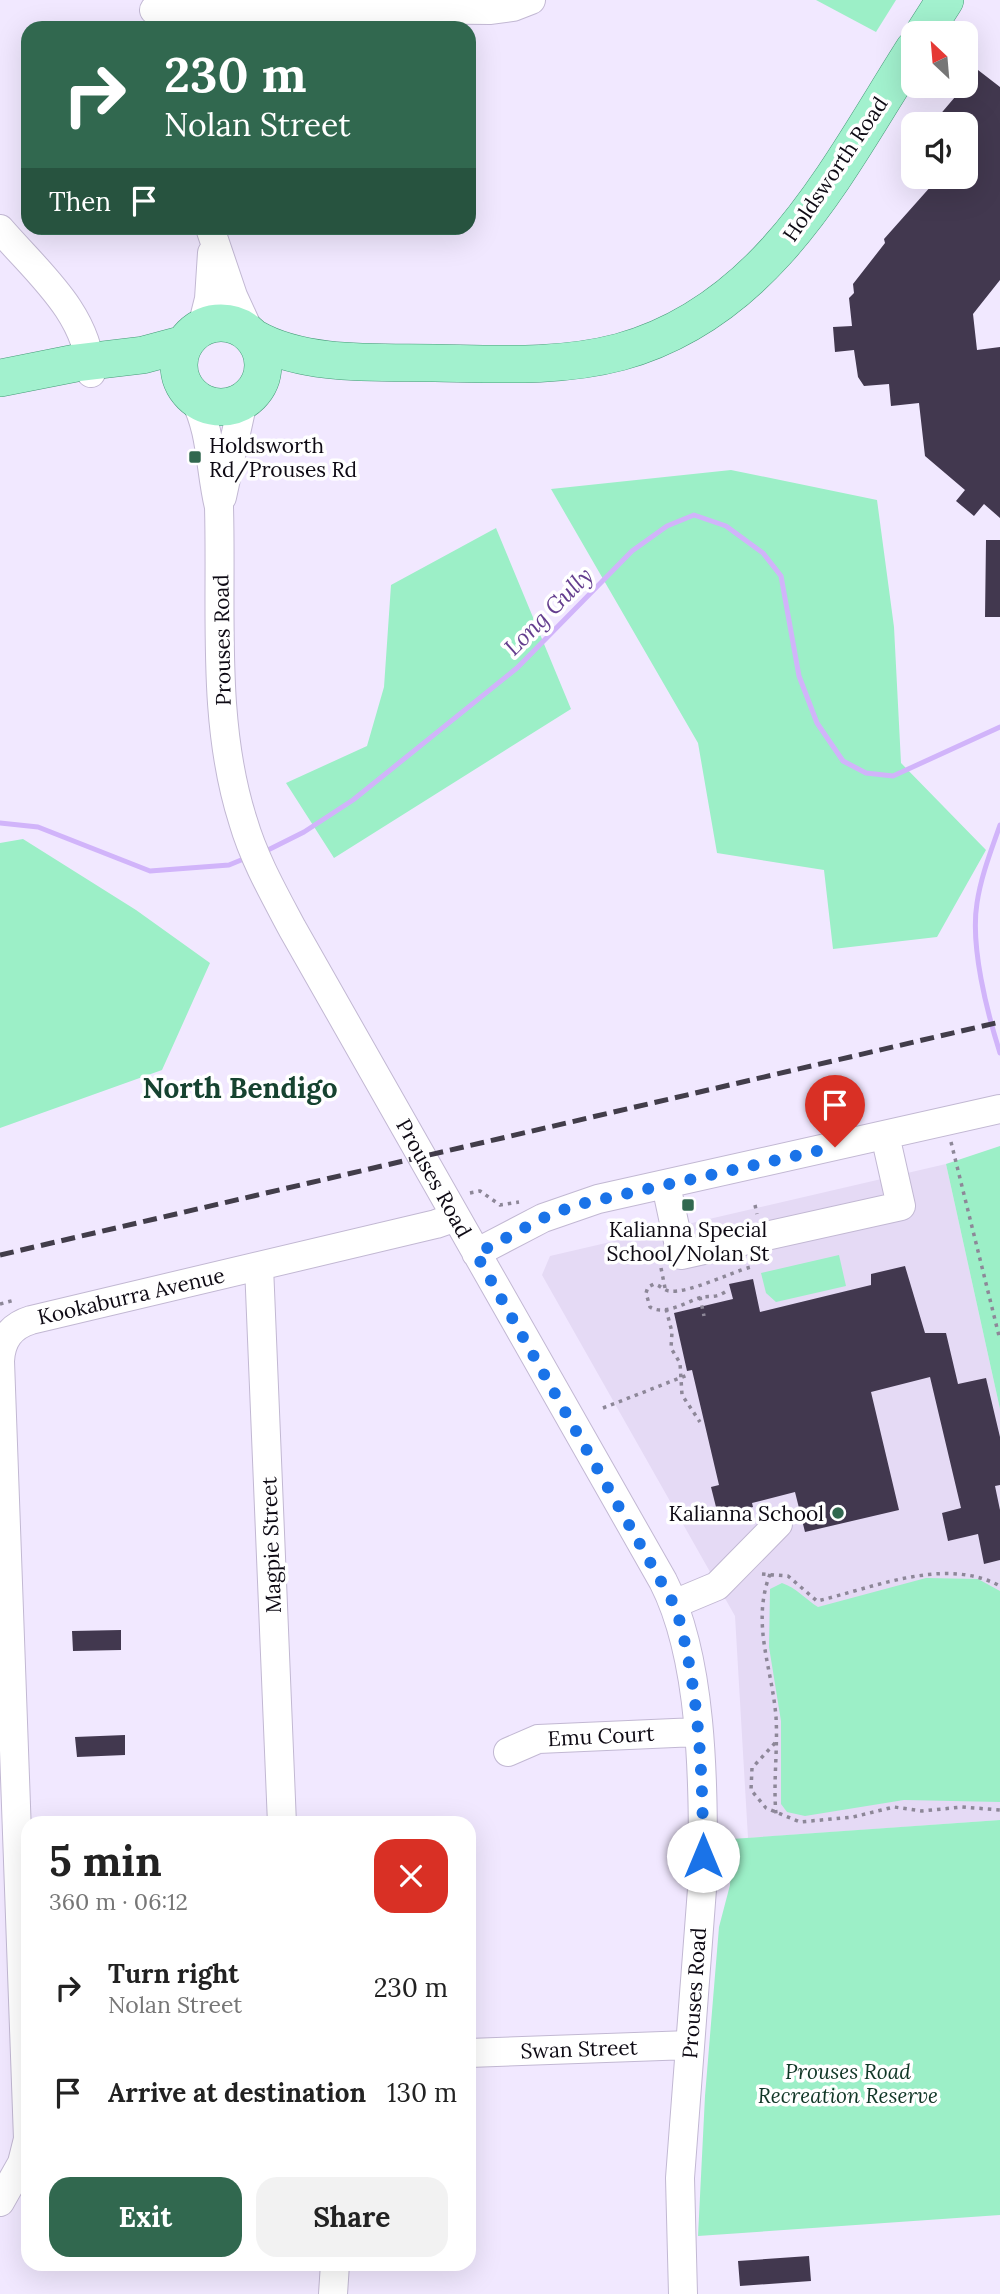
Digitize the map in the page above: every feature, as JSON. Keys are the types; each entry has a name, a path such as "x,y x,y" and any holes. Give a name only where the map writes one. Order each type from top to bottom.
{"main road":[{"path":"932,21 945,0"},
{"name":"Holdsworth Road","path":"252,336 286,352 349,361 489,364 557,362 631,348 700,317 743,286 788,242 901,70"},
{"path":"8,377 91,367 144,355 227,323 252,336 261,351 264,365 261,379 248,396 218,407 190,393 144,378 91,367"},
{"path":"190,393 178,367 193,335"},
{"name":"Holdsworth Road","path":"248,396 293,375 349,361"}],"street":[{"path":"155,13 192,7 491,10 513,7 531,0"},
{"path":"0,229 78,323 91,367"},
{"path":"193,335 209,299 211,235"},
{"path":"212,235 252,336"},
{"name":"Prouses Road","path":"190,393 206,427 211,474 219,507 224,727 232,779 255,854 476,1254 674,1604 690,1667 697,1732 703,1876 679,2209 683,2294"},
{"name":"Prouses Road","path":"219,507 248,396"},
{"path":"476,1254 561,1210 598,1199 1000,1109"},
{"path":"666,1185 681,1255 901,1206 885,1135"},
{"name":"Kookaburra Avenue","path":"21,1895 2,1347 12,1329 31,1320 456,1217"},
{"name":"Magpie Street","path":"259,1266 282,1816"},
{"path":"674,1604 722,1581 778,1524"},
{"name":"Emu Court","path":"508,1752 538,1739 697,1732"},
{"name":"Swan Street","path":"476,2053 690,2045"},
{"name":"Kookaburra Avenue","path":"0,2202 21,2160"},
{"path":"333,2294 335,2271"}],"path":[{"path":"946,1121 1000,1340"},
{"path":"725,1292 711,1299 700,1297 685,1306 655,1310 650,1307 646,1293 650,1285 658,1284 669,1291 720,1280 727,1273 751,1267"},
{"path":"700,1297 704,1316"},
{"path":"666,1309 672,1332 671,1348 680,1363 682,1395 701,1422"},
{"path":"603,1408 690,1374"},
{"path":"770,1574 764,1590 763,1634 776,1717 776,1814"},
{"path":"722,1581 770,1574 788,1576 817,1601 900,1579 927,1576 984,1577 1000,1586"},
{"path":"775,1742 752,1768 751,1790 754,1798 776,1814 800,1822 820,1821 894,1807 922,1811 962,1807 1000,1810"}],"shaded area":[{"name":"Kalianna School","path":"946,1164 1000,1409 1000,1820 748,1838 735,1616 542,1275 550,1256"}],"green space":[{"path":"816,0 896,0 876,32"},
{"path":"731,470 877,500 894,627 901,763 986,850 937,937 833,949 824,870 717,853 698,743 551,489"},
{"path":"496,528 571,709 334,858 286,783 367,746 384,687 391,585"},
{"path":"23,839 136,910 210,963 162,1070 0,1128 0,843"},
{"path":"1000,1146 1000,1409 946,1164"},
{"path":"839,1255 846,1286 776,1302 766,1293 761,1273"},
{"path":"926,1578 978,1579 1000,1591 1000,1802 904,1800 805,1816 787,1812 781,1804 781,1721 769,1647 770,1589 782,1583 818,1607"},
{"name":"Prouses Road Recreation Reserve","path":"1000,1820 1000,2215 698,2236 705,2096 719,1927 730,1885 732,1839"}],"building":[{"path":"978,70 1000,87 1000,280 973,314 977,350 1000,347 1000,518 984,504 974,516 956,501 965,490 925,456 919,403 891,406 889,384 864,386 858,377 854,350 835,352 833,327 852,326 849,298 854,293 853,284 885,243 884,239 928,189 978,189 978,112 942,112 954,98 978,98"},
{"path":"986,540 1000,540 1000,617 985,617"},
{"path":"905,1266 925,1333 946,1333 958,1384 986,1378 1000,1437 1000,1485 995,1486 1000,1510 1000,1560 984,1564 978,1534 948,1541 942,1513 961,1508 930,1377 871,1392 899,1510 805,1532 795,1492 752,1503 753,1507 718,1515 711,1487 719,1485 692,1370 687,1371 674,1313 733,1299 729,1284 753,1279 760,1312 871,1285 871,1274"},
{"path":"121,1630 121,1650 73,1651 72,1631"},
{"path":"125,1735 125,1755 77,1757 75,1737"},
{"path":"809,2256 811,2281 740,2286 738,2261"}],"waterway":[{"name":"Long Gully","path":"262,853 304,832 353,800 517,668 632,551 667,526 694,515 726,526 763,553 781,576 799,676 817,723 843,761 866,773 893,776 1000,727"},
{"name":"Long Gully","path":"0,823 38,827 150,871 229,865 246,858"},
{"path":"1000,825 981,883 975,920 981,979 1000,1053"}],"railway":[{"path":"0,1255 1000,1022"}],"place":[{"name":"Holdsworth Rd/Prouses Rd","path":"195,457"},
{"name":"Kalianna Special School/Nolan St","path":"688,1205"},
{"name":"Kalianna School","path":"838,1513"}],"district":[{"name":"North Bendigo","path":"240,1088"}],"route":[{"path":"703,1856 694,1700 686,1645 676,1608 476,1254 543,1218 576,1205 835,1147"}]}
